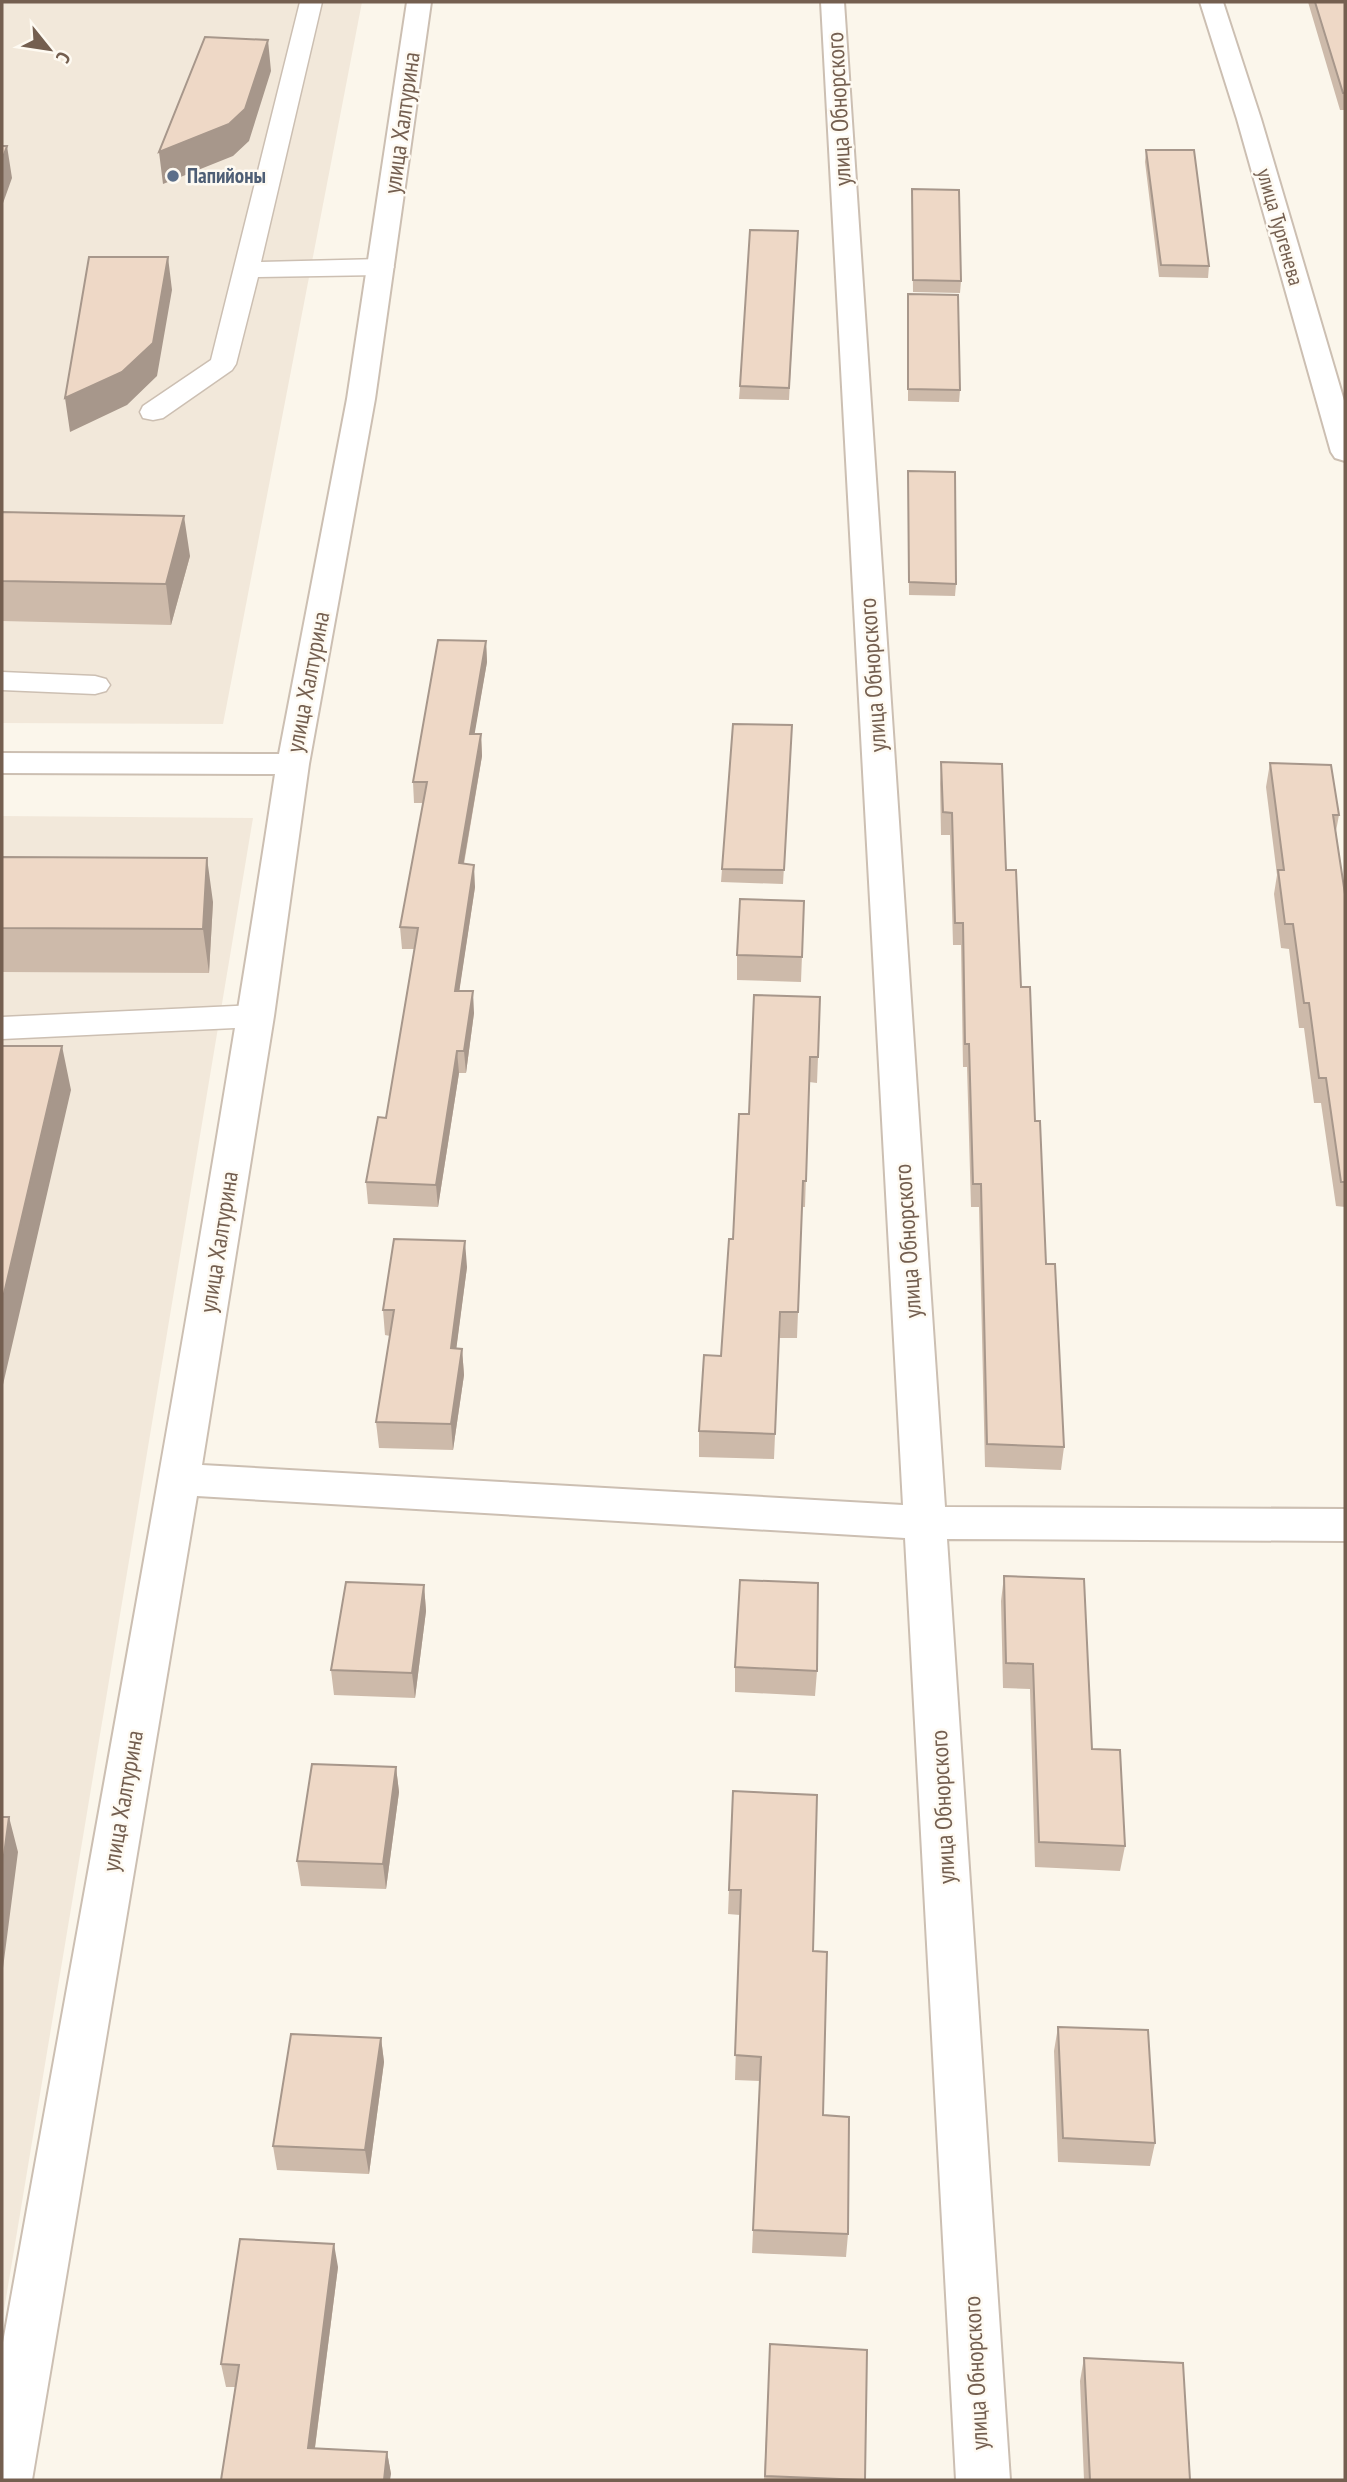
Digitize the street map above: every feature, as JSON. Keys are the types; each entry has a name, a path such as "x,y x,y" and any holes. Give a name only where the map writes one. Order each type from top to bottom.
{"street":[{"name":"улица Халтурина","path":"5,2480 179,1479 256,1016 293,764 362,399 419,2"},
{"name":"улица Обнорского","path":"833,2 983,2480"},
{"name":"улица Тургенева","path":"1211,2 1340,420 1345,452"},
{"path":"2,763 293,764"},
{"path":"179,1479 926,1523 1345,1525"}],"lane":[{"path":"153,412 223,364 312,2"},
{"path":"247,270 381,267"},
{"path":"2,681 95,685"},
{"path":"2,1028 256,1016"}],"shaded area":[{"path":"2,2 362,2 223,724 2,723"},
{"path":"2,816 253,818 2,2322"}],"building":[{"path":"1315,2 1345,2 1345,93 1343,93"},
{"path":"205,37 268,40 245,109 229,124 159,152"},
{"path":"2,146 7,146 2,160"},
{"path":"1146,150 1194,150 1209,266 1161,265"},
{"path":"912,189 959,190 961,281 913,280"},
{"path":"750,230 798,231 789,388 740,386"},
{"path":"89,257 168,257 153,343 122,372 65,398"},
{"path":"908,294 958,295 960,390 908,389"},
{"path":"908,471 955,472 956,584 909,582"},
{"path":"2,512 184,516 166,584 2,581"},
{"path":"438,640 486,641 470,734 481,734 459,863 474,865 455,991 473,991 464,1051 457,1051 436,1185 366,1182 378,1117 386,1118 418,928 400,927 427,782 413,782"},
{"path":"733,724 792,725 784,870 722,869"},
{"path":"941,762 1002,764 1006,870 1016,870 1021,987 1030,987 1035,1121 1040,1121 1046,1264 1055,1264 1064,1447 987,1444 981,1184 973,1184 969,1044 965,1044 963,923 955,923 952,813 943,812"},
{"path":"1270,763 1331,765 1339,815 1333,815 1345,894 1345,1182 1341,1182 1326,1078 1319,1078 1309,1003 1304,1003 1293,924 1285,924 1278,870 1284,870"},
{"path":"2,857 207,858 203,929 2,928"},
{"path":"740,899 804,901 802,957 737,955"},
{"path":"754,995 820,997 818,1057 810,1057 798,1312 780,1312 775,1434 699,1431 704,1355 721,1356 729,1239 733,1239 739,1114 749,1114"},
{"path":"2,1046 62,1046 2,1302"},
{"path":"394,1239 465,1241 451,1348 462,1349 451,1424 376,1422 394,1310 383,1310"},
{"path":"1004,1576 1084,1579 1092,1749 1120,1750 1125,1846 1039,1842 1033,1664 1006,1663"},
{"path":"740,1580 818,1583 817,1671 735,1667"},
{"path":"346,1582 424,1585 412,1673 331,1670"},
{"path":"312,1764 396,1767 383,1864 297,1861"},
{"path":"733,1791 817,1795 813,1951 827,1952 823,2115 849,2117 848,2234 753,2230 761,2057 735,2055 741,1890 729,1890"},
{"path":"2,1817 9,1817 2,1870"},
{"path":"1058,2027 1148,2030 1155,2143 1063,2138"},
{"path":"291,2034 381,2038 365,2150 273,2146"},
{"path":"240,2239 334,2244 308,2448 387,2452 384,2480 221,2480 239,2365 221,2364"},
{"path":"770,2344 867,2350 865,2480 765,2476"},
{"path":"1084,2358 1183,2363 1190,2480 1090,2480"}],"place":[{"name":"Папийоны","path":"173,176"}]}
